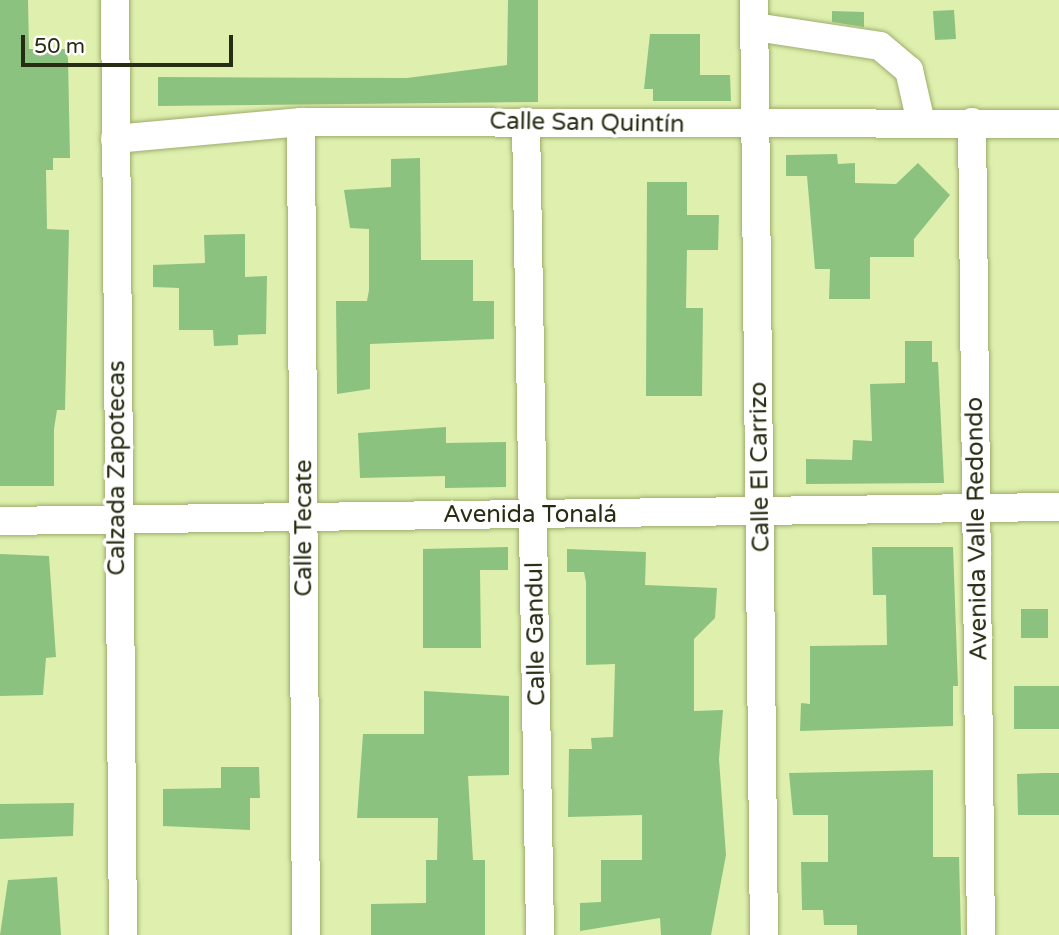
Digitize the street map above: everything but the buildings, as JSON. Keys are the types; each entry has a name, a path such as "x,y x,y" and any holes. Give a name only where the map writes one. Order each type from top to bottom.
{"street":[{"name":"Calzada Zapotecas","path":"115,0 117,519 123,935"},
{"path":"755,13 880,46 909,70 921,123"},
{"name":"Calle El Carrizo","path":"755,13 764,935"},
{"name":"Calle San Quintín","path":"115,139 300,122 1059,124"},
{"name":"Calle Tecate","path":"300,122 306,935"},
{"name":"Calle Gandul","path":"526,122 540,935"},
{"name":"Avenida Valle Redondo","path":"972,122 981,935"},
{"name":"Avenida Tonalá","path":"0,522 304,515 760,514 1059,508"}]}
